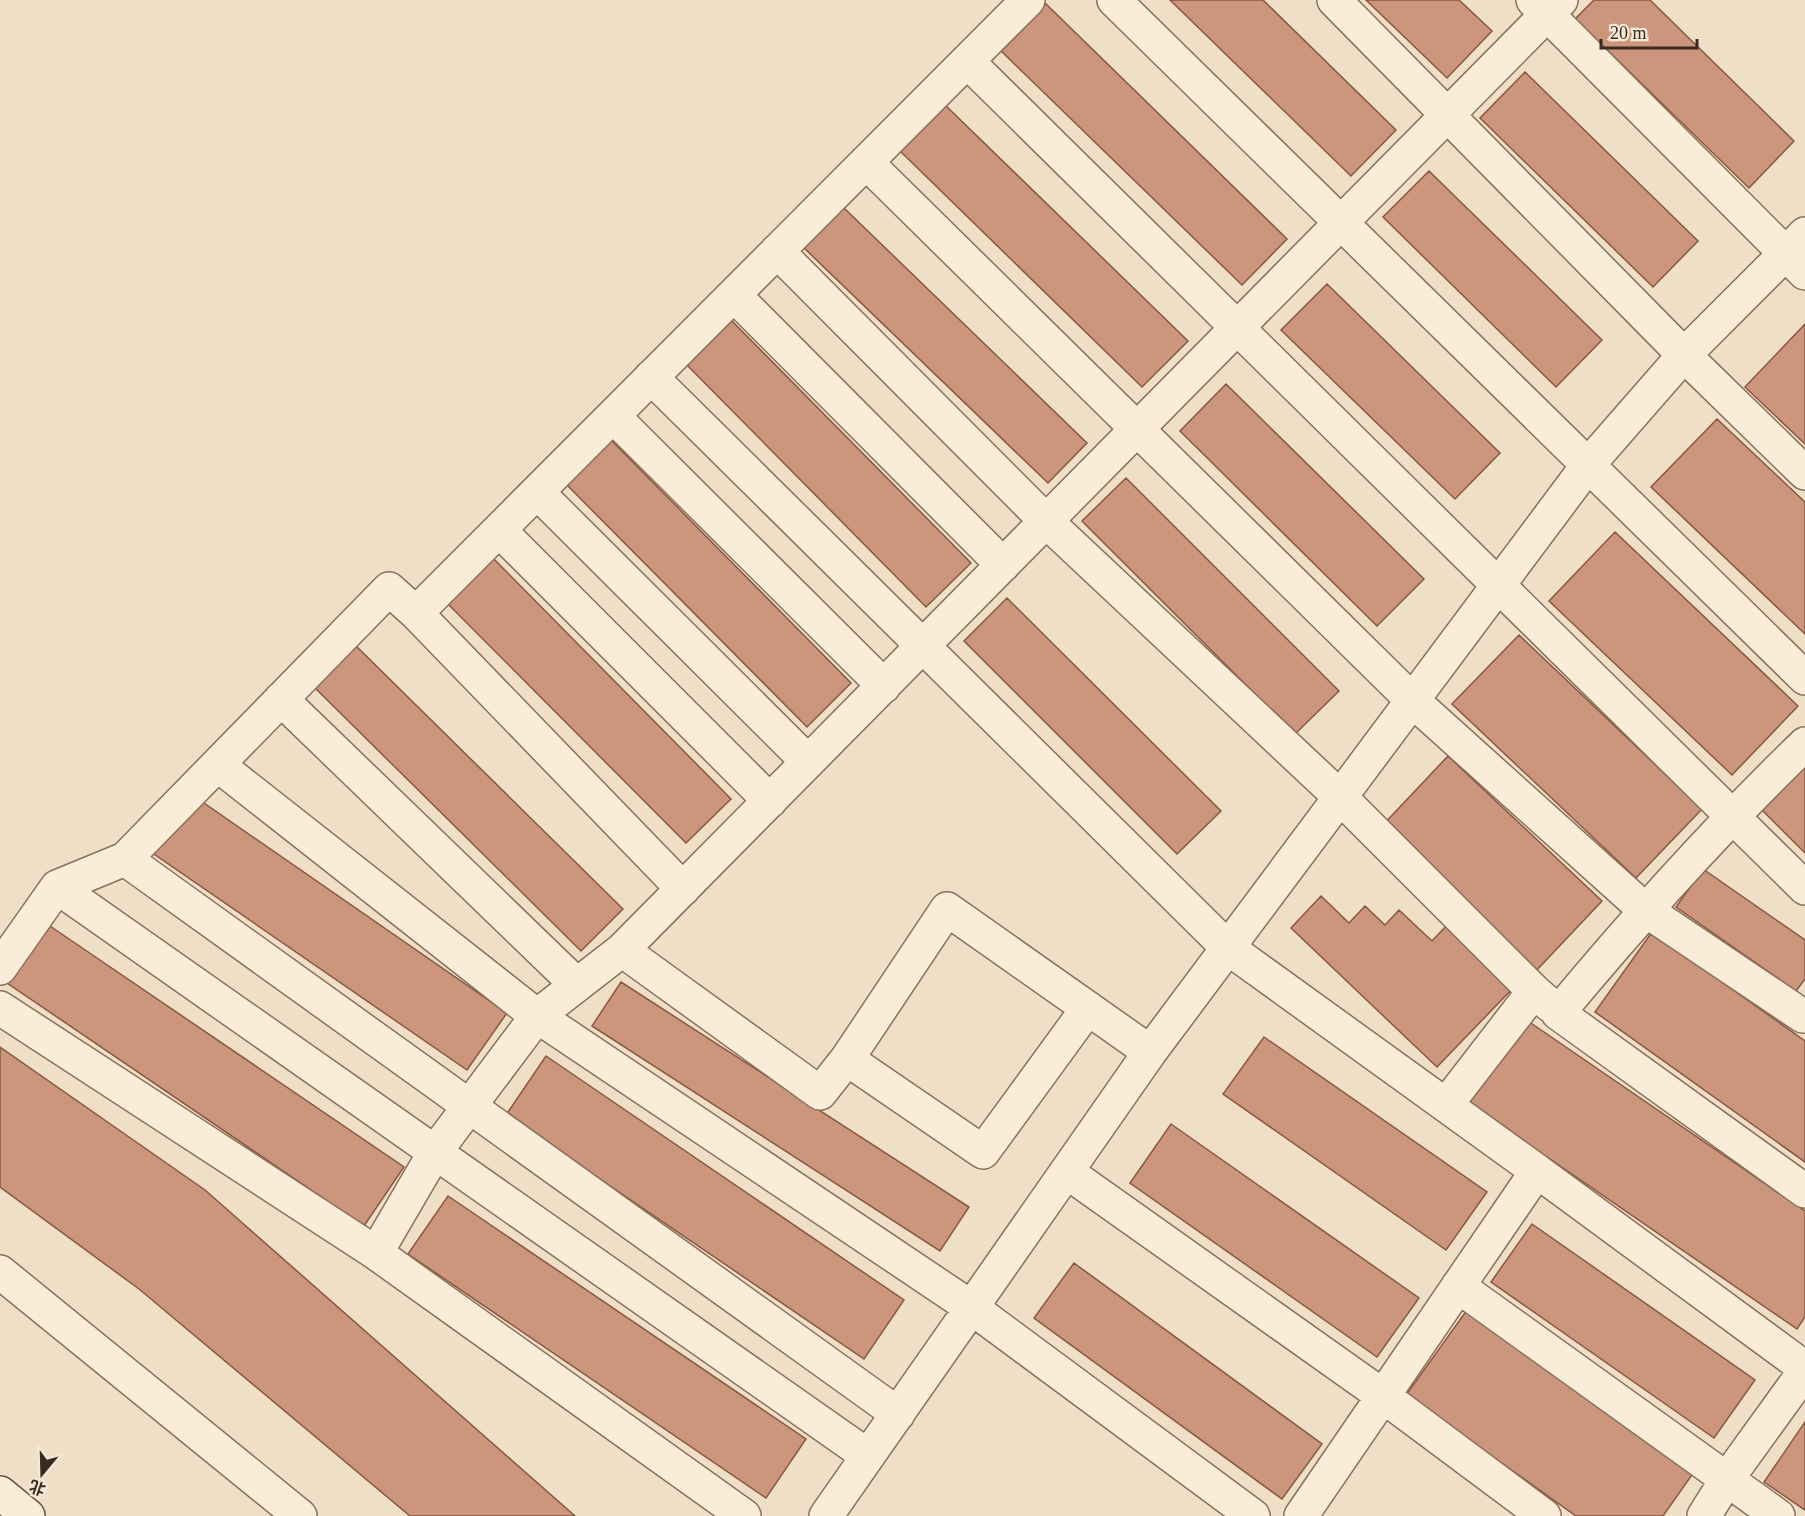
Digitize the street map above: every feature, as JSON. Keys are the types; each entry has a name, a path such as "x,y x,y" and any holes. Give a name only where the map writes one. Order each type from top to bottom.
{"street":[{"path":"416,613 1028,0"},
{"path":"1114,0 1805,678"},
{"path":"1334,0 1684,355 1805,473"},
{"path":"376,1253 435,1152 537,1016 622,950 683,889 1448,115 1547,4 1798,253 1684,355 1588,465 1150,1052 826,1516"},
{"path":"967,60 1805,888"},
{"path":"866,162 1413,701 1644,909 1803,1016 1805,1014"},
{"path":"777,251 1046,521 1340,797 1558,1013 1805,1191"},
{"path":"734,295 1003,565"},
{"path":"651,377 1228,948 1537,1171 1805,1370 1727,1479 1704,1516"},
{"path":"613,416 884,686"},
{"path":"537,492 808,762"},
{"path":"499,530 770,801"},
{"path":"0,968 57,887 125,859 390,589 416,613 683,889"},
{"path":"281,699 577,985"},
{"path":"1558,1013 1644,909 1731,815 1805,744"},
{"path":"218,765 537,1016 972,1308 1253,1516"},
{"path":"125,859 898,1414"},
{"path":"57,887 868,1456"},
{"path":"622,950 820,1094 847,1059 947,909 1150,1052"},
{"path":"1446,1106 1534,991"},
{"path":"0,1008 376,1253 744,1516"},
{"path":"847,1059 983,1152 1088,1008"},
{"path":"1301,1516 1537,1171"},
{"path":"1067,1172 1383,1396 1544,1516"},
{"path":"0,1272 300,1516"},
{"path":"1458,1286 1778,1516"},
{"path":"0,1493 28,1516"}],"building":[{"path":"1170,0 1263,0 1396,130 1351,176"},
{"path":"1366,0 1459,0 1492,31 1447,78"},
{"path":"1594,0 1650,0 1794,141 1749,188 1575,19"},
{"path":"1043,1 1287,239 1242,285 998,48"},
{"path":"1525,72 1698,241 1653,287 1480,118"},
{"path":"943,103 1188,341 1142,387 898,149"},
{"path":"1429,171 1602,340 1556,387 1383,217"},
{"path":"844,208 1087,443 1048,483 804,248"},
{"path":"1327,284 1500,453 1455,499 1281,330"},
{"path":"730,319 971,563 926,607 685,363"},
{"path":"1805,324 1805,444 1745,387"},
{"path":"1226,384 1424,579 1377,626 1180,431"},
{"path":"1717,419 1805,502 1805,634 1651,487"},
{"path":"610,439 851,683 807,727 565,483"},
{"path":"1126,478 1339,691 1295,734 1082,521"},
{"path":"1615,532 1798,706 1732,775 1549,601"},
{"path":"490,555 731,799 686,843 444,600"},
{"path":"1007,598 1221,811 1177,854 964,641"},
{"path":"1519,635 1702,809 1636,878 1452,704"},
{"path":"351,641 623,909 581,951 310,683"},
{"path":"1448,756 1602,901 1535,972 1381,827"},
{"path":"1805,765 1805,853 1761,809"},
{"path":"191,794 507,1013 467,1070 151,852"},
{"path":"1703,869 1805,940 1805,979 1796,991 1676,907"},
{"path":"1321,896 1349,923 1365,906 1385,925 1399,910 1432,941 1449,923 1514,987 1437,1067 1291,928"},
{"path":"47,924 404,1167 364,1226 7,983"},
{"path":"1652,932 1805,1041 1805,1162 1595,1012"},
{"path":"621,982 969,1207 940,1251 592,1026"},
{"path":"1525,1019 1805,1211 1805,1317 1797,1329 1467,1102"},
{"path":"1264,1037 1487,1192 1446,1250 1223,1094"},
{"path":"0,1047 205,1190 575,1516 410,1516 139,1289 0,1187"},
{"path":"546,1056 904,1300 864,1359 506,1115"},
{"path":"1171,1124 1419,1298 1377,1357 1130,1183"},
{"path":"448,1196 806,1439 766,1498 408,1254"},
{"path":"1532,1224 1755,1380 1714,1438 1491,1282"},
{"path":"1074,1263 1322,1444 1282,1499 1034,1318"},
{"path":"1467,1310 1694,1472 1663,1516 1576,1516 1406,1395"},
{"path":"1805,1422 1805,1510 1764,1482"}]}
